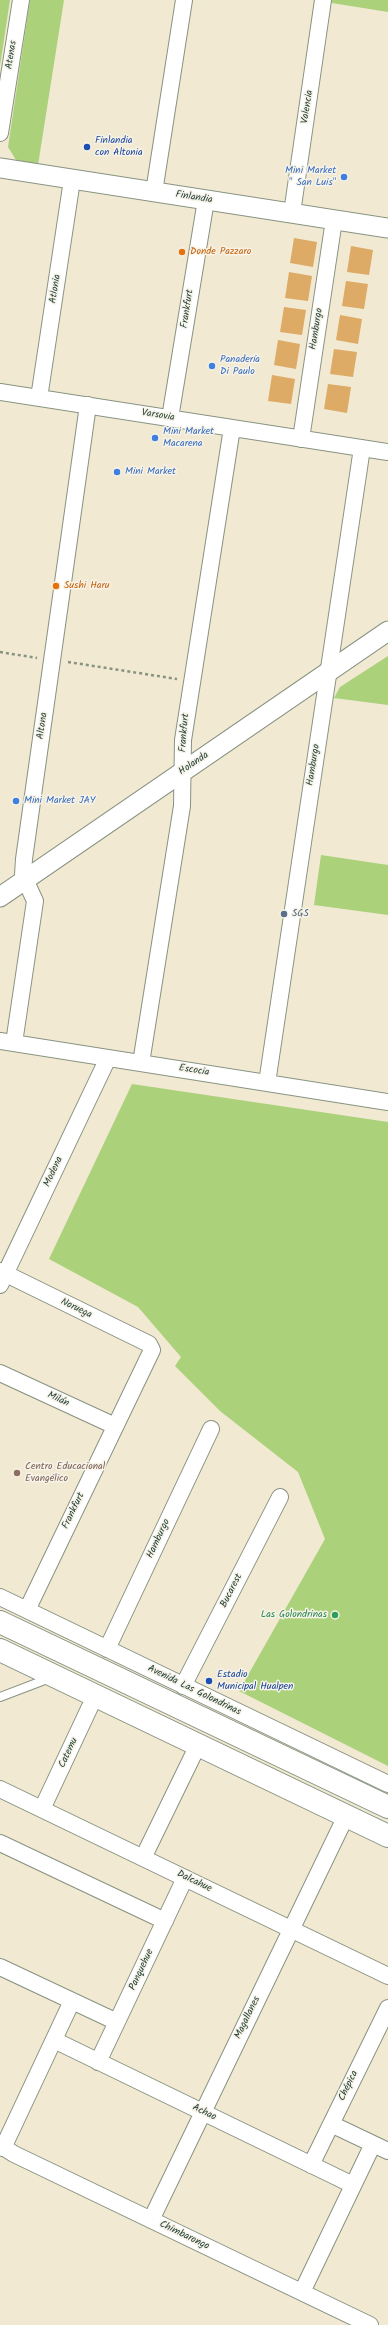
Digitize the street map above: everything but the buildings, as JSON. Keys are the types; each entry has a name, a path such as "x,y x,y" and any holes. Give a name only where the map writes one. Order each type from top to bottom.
{"main road":[{"path":"0,1622 388,1807"},
{"path":"0,1650 388,1836"}],"street":[{"name":"Atenas","path":"0,133 21,0"},
{"path":"154,192 184,0"},
{"name":"Valencia","path":"292,213 324,0"},
{"name":"Finlandia","path":"0,168 388,228"},
{"name":"Atlonia","path":"39,398 72,180"},
{"name":"Frankfurt","path":"170,418 206,200"},
{"name":"Hamburgo","path":"301,439 334,220"},
{"name":"Varsovia","path":"0,392 388,452"},
{"name":"Altona","path":"7,1042 35,901 25,880 24,859 88,406"},
{"name":"Frankfurt","path":"141,1063 182,806 184,771 183,740 232,428"},
{"name":"Hamburgo","path":"267,1083 362,448"},
{"name":"Holanda","path":"0,897 388,631"},
{"name":"Escocia","path":"7,1042 388,1102"},
{"name":"Modena","path":"2,1277 108,1058"},
{"name":"Noruega","path":"2,1277 149,1344 152,1348"},
{"name":"Frankfurt","path":"27,1610 152,1348"},
{"name":"Milán","path":"0,1373 115,1426"},
{"name":"Hamburgo","path":"107,1649 211,1429"},
{"name":"Bucarest","path":"183,1686 280,1497"},
{"name":"Avenida Las Golondrinas","path":"0,1597 388,1784"},
{"name":"Catemu","path":"42,1809 95,1696"},
{"path":"144,1858 198,1745"},
{"name":"Dalcahue","path":"0,1789 388,1976"},
{"name":"Magallanes","path":"151,2220 346,1816"},
{"path":"0,1843 165,1921"},
{"name":"Panquehue","path":"98,2062 185,1878"},
{"path":"0,1966 117,2022"},
{"path":"2,2147 72,2001"},
{"name":"Chépica","path":"311,2164 384,2025 388,2008"},
{"name":"Achao","path":"54,2040 353,2185"},
{"path":"331,2124 388,2152"},
{"path":"302,2292 373,2144"},
{"name":"Chimbarongo","path":"2,2147 370,2325"}],"lane":[{"path":"0,1697 54,1676"}],"path":[{"path":"0,652 192,681"}],"green space":[{"path":"0,0 10,0 0,66"},
{"path":"30,0 64,0 38,165 16,160 8,147"},
{"path":"313,0 388,0 388,12"},
{"path":"388,656 388,705 334,698 340,687"},
{"path":"321,855 388,865 388,915 314,905"},
{"path":"132,1084 388,1122 388,1766 239,1691 325,1539 298,1472 220,1411 175,1366 181,1357 138,1307 49,1259"}],"place":[{"name":"Finlandia con Altonia","path":"87,147"},
{"name":"Mini Market \" San Luis\"","path":"344,177"},
{"name":"Donde Pazzaro","path":"182,252"},
{"name":"Panadería Di Paulo","path":"212,366"},
{"name":"Mini Market Macarena","path":"155,438"},
{"name":"Mini Market","path":"117,472"},
{"name":"Sushi Haru","path":"56,586"},
{"name":"Mini Market JAY","path":"16,801"},
{"name":"SGS","path":"284,914"},
{"name":"Centro Educacional Evangélico","path":"17,1473"},
{"name":"Las Golondrinas","path":"335,1615"},
{"name":"Estadio Municipal Hualpen","path":"209,1681"}]}
